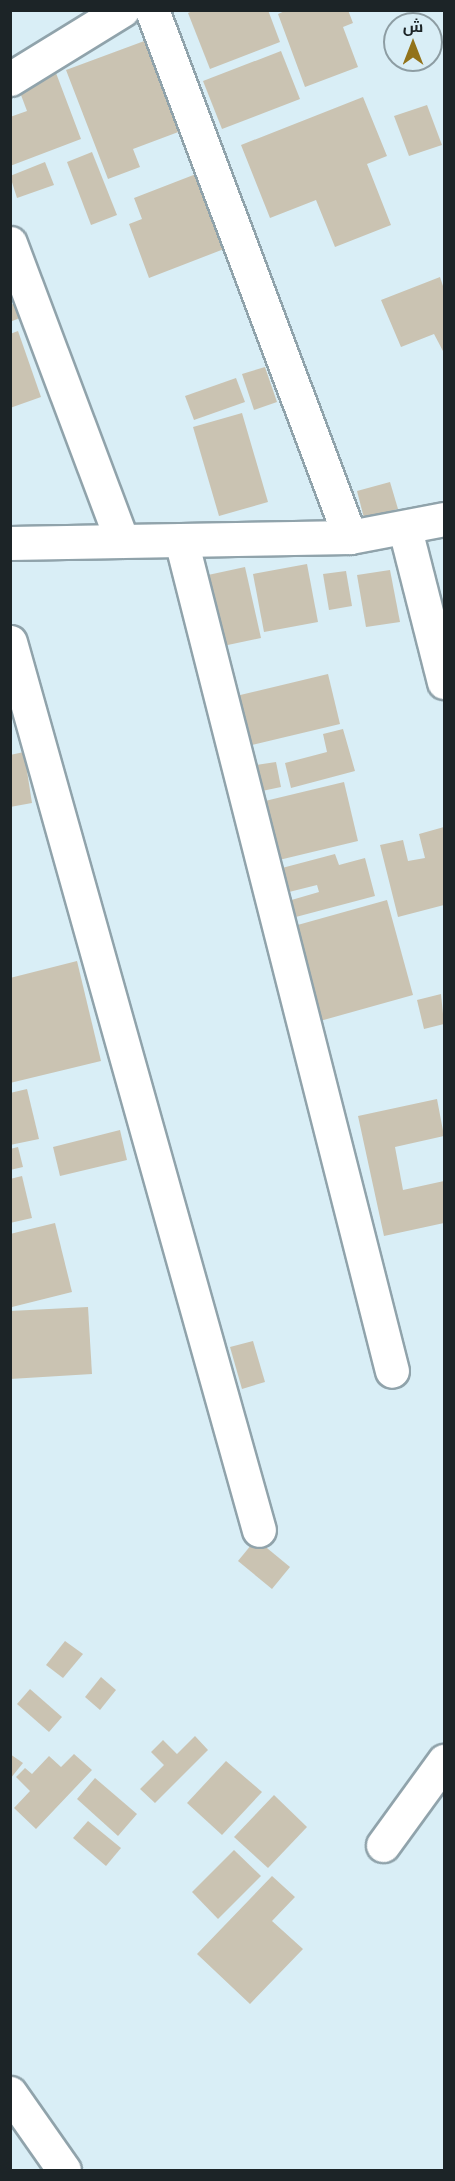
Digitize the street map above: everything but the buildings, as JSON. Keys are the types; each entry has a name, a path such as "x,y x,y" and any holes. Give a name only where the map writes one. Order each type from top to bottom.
{"street":[{"path":"10,79 122,10"},
{"path":"152,10 350,537"},
{"path":"10,243 122,541"},
{"path":"10,543 350,537 405,529 444,519"},
{"path":"405,529 444,682"},
{"path":"182,540 392,1371"},
{"path":"10,642 259,1530"},
{"path":"384,1845 444,1761"},
{"path":"10,2094 64,2170"}]}
